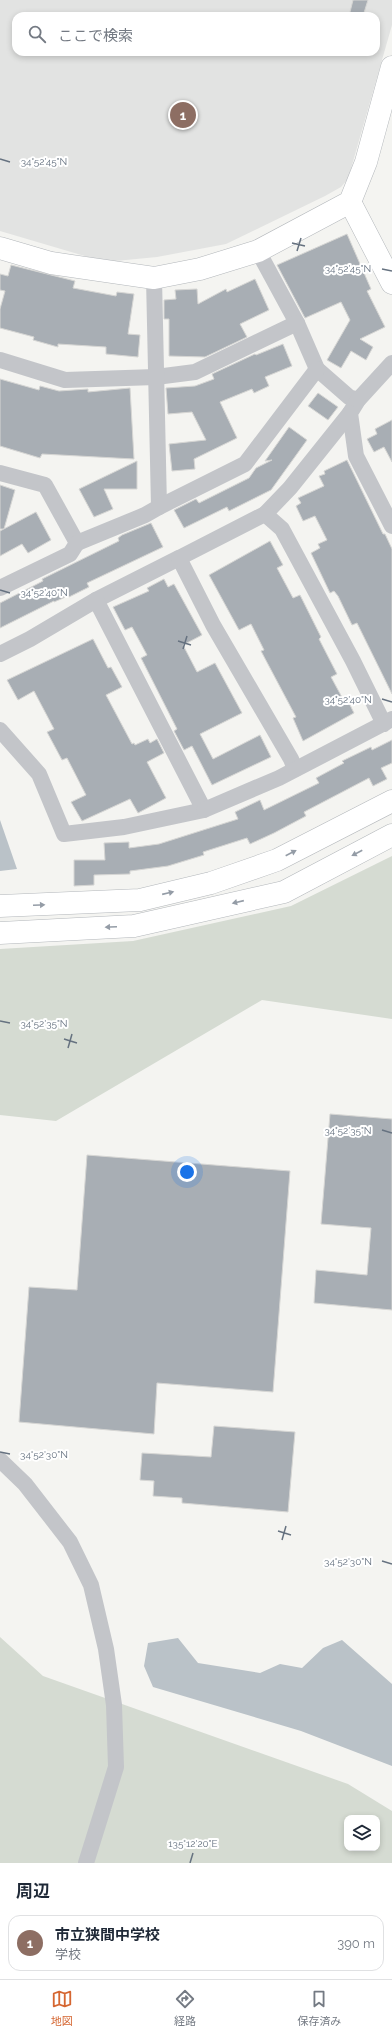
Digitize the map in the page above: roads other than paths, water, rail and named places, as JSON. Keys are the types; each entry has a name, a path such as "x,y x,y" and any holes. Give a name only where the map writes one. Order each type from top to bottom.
{"street":[{"path":"0,248 51,262 154,278 200,269 258,250 350,202 366,162 392,67"},
{"path":"350,202 392,283"},
{"path":"258,250 297,323 317,369 348,397 354,407 356,456 392,526"},
{"path":"154,278 158,507"},
{"path":"0,360 65,380 155,377 195,372 297,323"},
{"path":"0,654 30,639 96,600 265,514 290,488 354,407 392,363"},
{"path":"0,588 70,554 77,543 145,515 158,507 245,464 317,369"},
{"path":"0,472 45,485 77,543"},
{"path":"0,730 39,774 64,834 124,827 204,810 278,778 388,722 353,662 282,529 265,514"},
{"path":"179,558 213,625 291,759 295,769"},
{"path":"96,600 204,810"},
{"path":"0,906 140,900 211,883 277,860 392,801"},
{"path":"0,933 134,926 284,892 392,835"},
{"path":"0,1460 25,1484 70,1542 91,1585 106,1648 114,1705 116,1767 86,1863"}],"place":[{"name":"市立狭間中学校","path":"183,115"}]}
